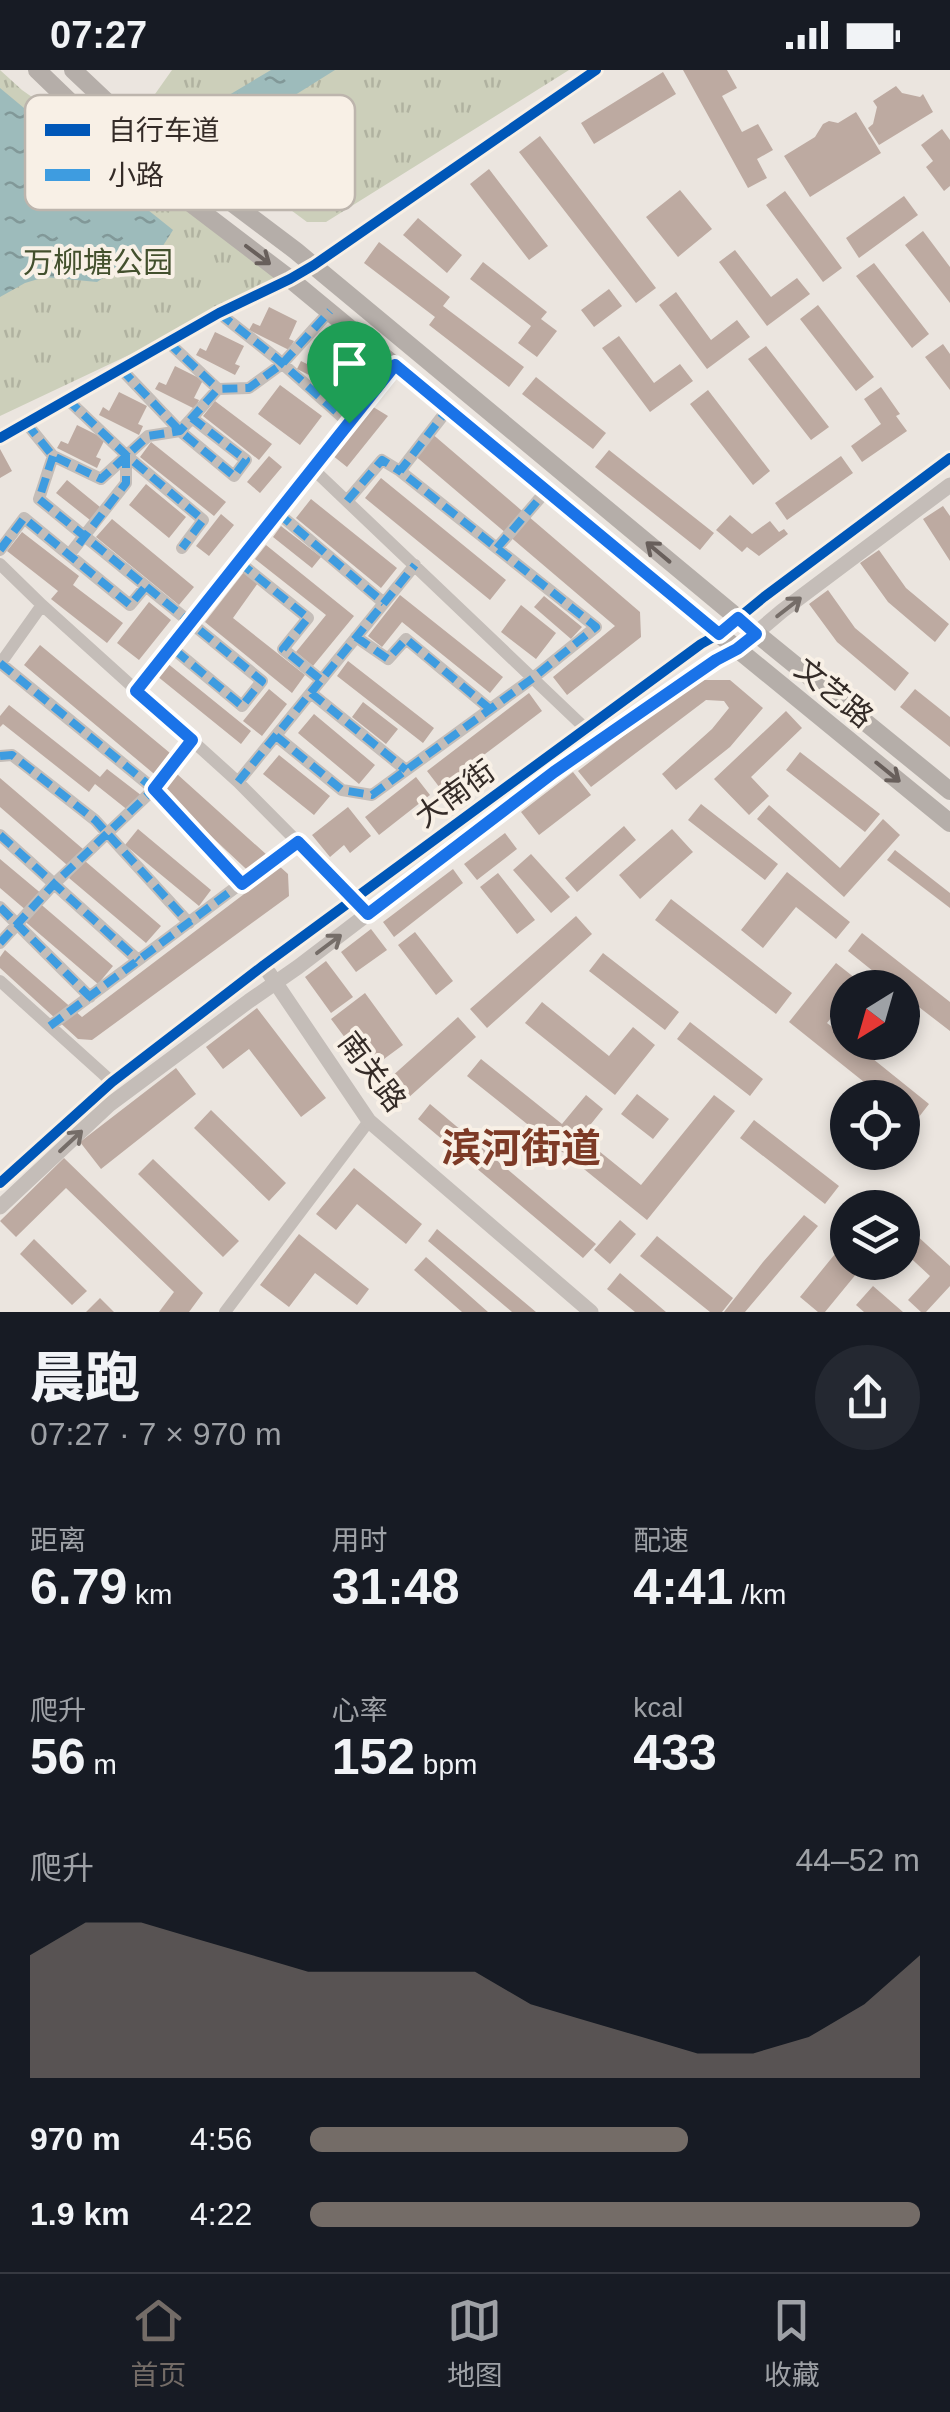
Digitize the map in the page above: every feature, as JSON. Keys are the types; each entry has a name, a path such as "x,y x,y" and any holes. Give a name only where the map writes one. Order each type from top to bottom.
{"main road":[{"name":"文艺路","path":"37,70 63,95"},
{"name":"文艺路","path":"73,70 99,95"},
{"name":"文艺路","path":"197,210 290,279 950,823"},
{"name":"文艺路","path":"242,210 314,265 950,791"}],"street":[{"path":"0,438 219,313 314,265 596,70"},
{"path":"168,342 218,389 249,388 282,364 330,312"},
{"path":"219,313 349,423"},
{"path":"136,691 395,365"},
{"path":"121,369 180,432 234,476 246,460 192,418"},
{"path":"26,423 53,456 102,479 148,436 180,432 218,389"},
{"path":"67,400 203,520 182,548"},
{"path":"400,471 448,409"},
{"path":"69,555 126,483 126,455"},
{"path":"0,550 38,499 53,456"},
{"name":"大南街","path":"0,1184 112,1082 586,728 719,634 950,458"},
{"path":"276,736 342,790 372,795 596,627 382,460 347,501"},
{"path":"313,469 586,728"},
{"name":"大南街","path":"0,1207 109,1105 554,772 737,649 950,485"},
{"path":"497,548 546,491"},
{"path":"38,499 262,681 242,706 171,647"},
{"path":"278,512 384,603"},
{"path":"24,518 130,606 146,586"},
{"path":"239,562 308,618 283,650 321,680"},
{"path":"0,564 238,782 368,914"},
{"path":"238,782 415,565"},
{"path":"42,605 0,663 154,789 242,884"},
{"path":"356,637 388,659 406,639 490,709"},
{"path":"310,693 406,770"},
{"path":"0,943 54,884 154,789 192,740"},
{"path":"0,756 12,756 95,820 189,923"},
{"path":"0,835 138,960"},
{"path":"50,1026 298,842"},
{"path":"0,907 90,997"},
{"name":"南关路","path":"264,966 369,1121 591,1312"},
{"path":"0,981 112,1082"},
{"path":"225,1312 369,1121"}],"green space":[{"name":"万柳塘公园","path":"0,70 29,95 25,95 25,210 192,210 290,279 0,416"},
{"path":"172,70 569,70 355,204 355,95 154,95"},
{"path":"291,210 345,210 326,222 307,222"}],"water":[{"path":"271,70 335,70 295,95 229,95"},
{"path":"0,88 25,109 25,210 148,210 173,230 159,252 127,262 97,282 45,277 0,297"}],"building":[{"path":"683,70 727,70 737,88 722,96 742,132 758,124 773,150 757,159 767,178 748,188"},
{"path":"663,72 676,94 594,144 581,123"},
{"path":"896,86 902,93 920,97 923,94 933,112 879,145 868,128 873,124 877,107 873,101"},
{"path":"856,112 881,153 810,197 784,156 815,137 823,124 838,123"},
{"path":"942,129 950,140 950,186 944,191 926,167 933,161 921,145"},
{"path":"540,136 656,288 636,303 519,152"},
{"path":"489,169 548,246 529,260 470,184"},
{"path":"680,190 712,229 678,257 646,217"},
{"path":"785,191 842,268 823,282 766,205"},
{"path":"904,196 918,215 859,258 846,238"},
{"path":"418,218 462,255 447,273 403,235"},
{"path":"923,231 950,267 950,303 905,245"},
{"path":"379,242 450,297 443,306 524,367 509,387 429,325 435,317 364,263"},
{"path":"735,250 771,297 797,278 810,294 767,326 719,262"},
{"path":"483,262 547,312 541,319 557,331 537,357 518,343 531,326 470,279"},
{"path":"874,263 929,334 912,348 856,276"},
{"path":"609,289 622,306 594,327 581,310"},
{"path":"676,292 711,340 737,320 750,337 707,369 659,305"},
{"path":"818,305 874,377 856,391 800,319"},
{"path":"269,307 297,321 289,350 249,330 253,323 260,326"},
{"path":"215,332 244,346 235,364 240,366 235,375 196,355 200,348 206,351"},
{"path":"619,336 654,383 680,364 693,381 650,412 602,348"},
{"path":"943,344 950,354 950,390 925,357"},
{"path":"317,346 345,360 336,377 341,380 337,389 297,369 301,361 307,364"},
{"path":"766,346 829,427 811,440 748,359"},
{"path":"175,366 203,380 194,398 199,400 195,409 155,389 159,382 166,385"},
{"path":"536,377 606,433 593,449 522,394"},
{"path":"280,385 322,416 300,445 258,414"},
{"path":"881,387 907,431 862,462 851,446 881,424 864,399"},
{"path":"708,390 770,471 753,485 690,404"},
{"path":"119,392 147,406 138,424 143,426 139,435 99,415 103,407 109,411"},
{"path":"215,401 272,444 259,460 203,416"},
{"path":"370,405 388,416 347,467 332,455"},
{"path":"77,425 105,439 96,457 101,459 97,468 57,448 61,441 68,444"},
{"path":"430,432 640,612 641,637 567,695 553,677 615,626 413,454"},
{"path":"151,442 226,502 214,516 140,457"},
{"path":"0,449 12,471 0,478"},
{"path":"609,450 714,533 700,550 595,467"},
{"path":"269,456 282,467 260,493 247,482"},
{"path":"841,456 853,473 787,520 775,503"},
{"path":"381,478 506,580 490,600 365,498"},
{"path":"67,480 100,507 90,520 56,493"},
{"path":"146,484 186,517 169,538 129,505"},
{"path":"311,499 397,568 381,588 296,518"},
{"path":"943,506 950,516 950,561 923,519"},
{"path":"221,514 234,525 209,556 196,546"},
{"path":"730,515 752,534 770,521 779,532 784,529 788,534 759,556 747,547 742,552 716,530"},
{"path":"112,519 194,587 179,605 96,537"},
{"path":"281,526 321,557 312,568 273,537"},
{"path":"22,532 79,576 73,585 123,623 107,643 51,599 58,591 7,551"},
{"path":"266,545 354,616 313,666 296,652 326,615 255,559"},
{"path":"879,550 906,588 949,624 935,642 888,602 860,563"},
{"path":"244,572 258,583 233,618 305,675 292,693 205,622"},
{"path":"828,590 855,628 909,673 895,691 837,642 809,604"},
{"path":"400,595 503,677 490,693 402,622 382,647 368,636"},
{"path":"544,596 582,627 571,639 534,607"},
{"path":"149,602 171,620 139,660 117,643"},
{"path":"521,605 556,633 536,659 501,632"},
{"path":"40,645 176,758 159,778 24,665"},
{"path":"348,661 434,728 423,743 337,676"},
{"path":"167,663 251,731 241,744 157,676"},
{"path":"696,680 730,680 763,708 730,747 676,790 662,774 712,729 729,708 724,701 706,700 591,787 578,771"},
{"path":"269,689 287,704 262,736 243,721"},
{"path":"915,689 950,717 950,747 900,707"},
{"path":"529,693 542,711 440,788 427,771"},
{"path":"363,702 398,729 386,744 352,717"},
{"path":"9,705 100,777 107,769 146,799 134,815 95,784 89,792 3,724 0,727 0,716"},
{"path":"786,711 802,728 751,777 769,796 749,815 714,779"},
{"path":"314,714 375,765 359,784 298,733"},
{"path":"800,752 880,814 865,832 786,770"},
{"path":"279,755 330,796 314,815 263,774"},
{"path":"573,772 591,795 539,835 521,812"},
{"path":"177,774 288,874 289,896 92,1040 78,1039 0,968 5,950 82,1017 260,882 164,792"},
{"path":"416,777 430,795 379,835 365,817"},
{"path":"0,778 90,855 85,861 161,926 146,943 69,878 74,871 0,807"},
{"path":"701,804 778,864 765,880 688,820"},
{"path":"769,805 840,868 883,819 900,835 844,897 757,819"},
{"path":"348,807 371,836 350,853 344,845 330,857 312,835"},
{"path":"624,826 636,840 577,892 565,878"},
{"path":"138,829 211,890 199,906 125,845"},
{"path":"672,829 693,852 640,899 619,875"},
{"path":"505,833 517,849 477,880 464,864"},
{"path":"895,850 950,893 950,908 887,860"},
{"path":"531,854 570,897 551,913 513,870"},
{"path":"0,859 43,895 37,901 113,966 98,984 21,918 27,911 0,888"},
{"path":"453,869 463,883 394,937 383,922"},
{"path":"787,872 850,922 836,939 796,907 763,948 741,930"},
{"path":"498,873 535,920 517,934 480,887"},
{"path":"671,899 792,993 776,1014 655,920"},
{"path":"576,916 592,934 487,1028 470,1009"},
{"path":"371,929 387,950 356,972 341,952"},
{"path":"415,932 453,981 436,995 398,945"},
{"path":"862,933 909,970 872,970 848,951"},
{"path":"603,953 679,1012 665,1030 589,971"},
{"path":"326,961 353,997 331,1013 305,977"},
{"path":"830,971 830,1055 789,1022"},
{"path":"920,978 950,1002 950,1031 920,1008"},
{"path":"365,993 403,1045 369,1070 331,1019"},
{"path":"542,1002 609,1056 633,1027 655,1045 615,1095 525,1023"},
{"path":"257,1008 326,1098 301,1117 249,1049 223,1069 206,1047"},
{"path":"458,1017 476,1037 398,1107 380,1087"},
{"path":"690,1022 763,1079 750,1096 677,1039"},
{"path":"481,1059 562,1124 586,1095 603,1109 566,1155 467,1076"},
{"path":"836,1060 874,1060 899,1080 862,1080"},
{"path":"176,1068 196,1094 101,1169 80,1142"},
{"path":"637,1094 669,1119 653,1139 621,1114"},
{"path":"714,1095 735,1111 647,1220 574,1161 589,1143 641,1185"},
{"path":"920,1097 929,1104 920,1116"},
{"path":"430,1104 596,1244 583,1258 418,1119"},
{"path":"211,1110 286,1183 269,1201 194,1128"},
{"path":"754,1120 839,1186 830,1190 825,1204 740,1138"},
{"path":"64,1158 203,1293 189,1312 159,1312 174,1292 66,1188 16,1237 0,1221"},
{"path":"153,1159 239,1241 223,1257 138,1174"},
{"path":"354,1168 422,1224 406,1244 357,1204 336,1230 316,1214"},
{"path":"804,1215 818,1226 745,1312 724,1312 763,1262"},
{"path":"620,1220 636,1234 610,1264 594,1250"},
{"path":"437,1229 536,1312 512,1312 428,1241"},
{"path":"299,1234 369,1289 357,1305 315,1273 289,1307 260,1285"},
{"path":"657,1236 733,1298 722,1312 710,1312 640,1256"},
{"path":"920,1238 950,1266 950,1286 926,1312 921,1312 908,1300 930,1276 920,1267"},
{"path":"34,1239 87,1291 72,1305 20,1254"},
{"path":"426,1257 488,1312 462,1312 414,1270"},
{"path":"830,1260 830,1280 851,1280 825,1312 818,1312 800,1297"},
{"path":"620,1273 666,1312 635,1312 607,1289"},
{"path":"873,1286 903,1312 864,1312 856,1305"},
{"path":"100,1298 114,1312 86,1312"}],"marked path":[{"path":"26,423 53,456 101,479 148,436 180,431 218,389 249,388 282,364 330,311"},
{"path":"219,313 349,423"},
{"path":"168,342 218,389"},
{"path":"121,369 180,431 234,476 246,460 192,418"},
{"path":"67,399 203,520 182,548"},
{"path":"276,736 342,790 372,795 596,627 400,471 448,409"},
{"path":"79,544 126,483 126,455"},
{"path":"53,456 39,499 262,681 242,706 171,647"},
{"path":"347,501 382,460 400,471"},
{"path":"497,548 546,491"},
{"path":"278,513 384,603"},
{"path":"0,550 24,518 130,605 146,586"},
{"path":"239,562 308,618 283,649 321,680"},
{"path":"238,782 415,565"},
{"path":"356,637 388,659 406,639 490,709"},
{"path":"0,663 154,789 241,884"},
{"path":"311,693 406,770"},
{"path":"0,943 54,884 154,789 192,741"},
{"path":"0,756 12,755 95,820 189,923"},
{"path":"0,835 138,960"},
{"path":"50,1026 298,841"},
{"path":"0,907 90,997"}],"cycle path":[{"path":"0,438 219,313 314,265 596,70"},
{"path":"0,1183 112,1082 264,965 719,634 950,458"}],"district":[{"name":"滨河街道","path":"521,1148"}],"route":[{"path":"395,365 719,634 738,618 756,634 554,772 368,914 298,842 242,884 154,789 192,740 136,691 349,423 395,365"}]}
